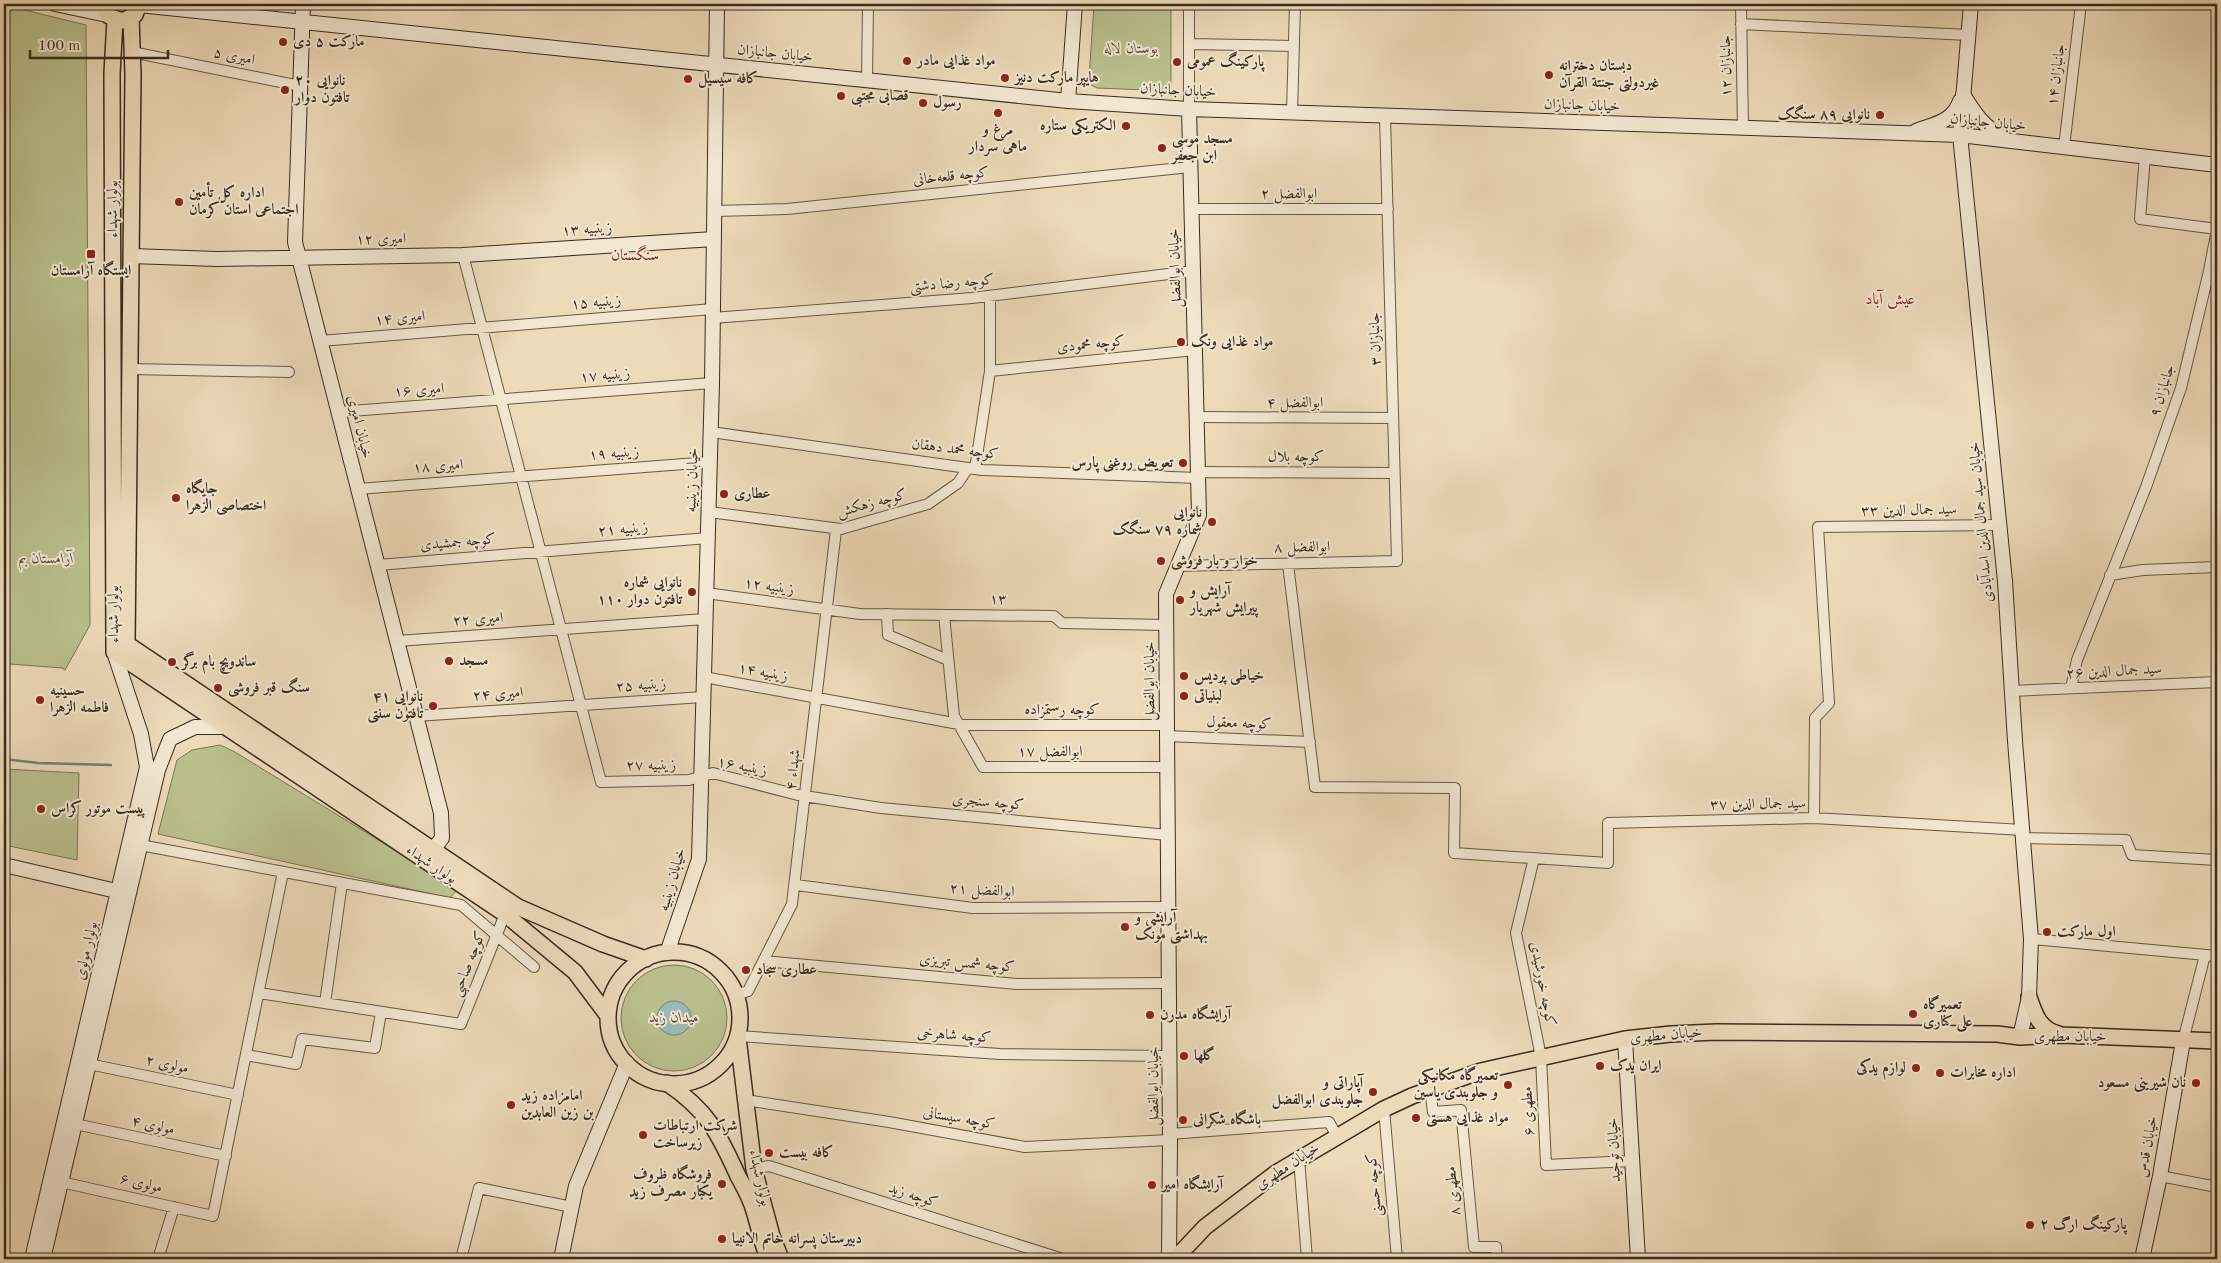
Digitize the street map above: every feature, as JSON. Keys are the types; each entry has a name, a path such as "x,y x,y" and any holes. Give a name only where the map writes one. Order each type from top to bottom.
{"main road":[{"path":"108,13 124,21 136,9"},
{"name":"بولوار شهداء","path":"136,9 132,52 127,644 467,889 505,914 575,972 608,1016"},
{"name":"بولوار شهداء","path":"108,13 112,73 114,652 226,727 434,850 518,907 602,944 646,959"},
{"path":"112,73 115,66 123,63 130,67 133,74"},
{"path":"667,953 689,954 708,962 724,975 736,995 740,1017 738,1036 728,1057 711,1073 690,1082 667,1083 645,1077 627,1063 618,1051 612,1038 608,1016 611,1000 621,979 632,967 646,959 667,953"},
{"path":"2029,997 2044,1029 2056,1034"},
{"path":"2024,1034 2029,997"},
{"name":"خیابان مطهری","path":"1175,1259 1204,1227 1276,1172 1384,1109 1481,1071 1625,1039 1716,1032 2056,1034 2217,1041"},
{"name":"بولوار شهداء","path":"738,1036 754,1169 772,1236 781,1259"},
{"name":"بولوار شهداء","path":"667,1083 690,1099 709,1120 726,1148 754,1210 760,1239 768,1259"}],"street":[{"path":"61,4 108,13"},
{"name":"خیابان امیری","path":"303,4 295,242 442,813 442,838 434,850"},
{"name":"خیابان زینبیه","path":"667,953 699,859 711,432 717,4"},
{"path":"867,80 868,4"},
{"path":"1068,101 1075,4"},
{"path":"1189,4 1189,109"},
{"path":"1292,113 1295,4"},
{"name":"جانبازان ۱۲","path":"1740,4 1743,128"},
{"name":"خیابان سید جمال الدین اسدآبادی","path":"1971,4 1960,135 2000,525 2031,939 2029,997"},
{"name":"جانبازان ۱۴","path":"2064,147 2080,6"},
{"name":"خیابان جانبازان","path":"136,9 303,22 1068,101 1189,109 1292,113 1960,135 2217,165"},
{"path":"1741,24 1969,35"},
{"path":"1189,44 1294,46"},
{"name":"امیری ۵","path":"132,52 300,86"},
{"path":"1908,133 1948,119 1958,107 1963,94"},
{"path":"1963,94 1975,115 1992,132 2008,141"},
{"name":"خیابان ابوالفضل","path":"1169,1259 1170,1056 1166,594 1199,515 1189,109"},
{"name":"جانبازان ۳","path":"1385,116 1397,561"},
{"name":"جانبازان ۹","path":"2071,688 2077,660 2146,486 2181,388 2217,229 2140,219 2145,156"},
{"name":"کوچه قلعه‌خانی","path":"714,211 787,209 1190,168"},
{"name":"ابوالفضل ۲","path":"1191,209 1388,209"},
{"name":"زینبیه ۱۳","path":"463,254 714,238"},
{"path":"463,254 581,705"},
{"name":"امیری ۱۲","path":"131,256 217,259 463,254"},
{"name":"کوچه رضا دشتی","path":"713,314 990,296 1193,271"},
{"path":"972,468 990,371 990,296"},
{"name":"زینبیه ۱۵","path":"482,328 713,314"},
{"name":"امیری ۱۴","path":"320,341 482,328"},
{"name":"کوچه محمودی","path":"990,371 1195,350"},
{"path":"130,369 290,372"},
{"name":"زینبیه ۱۷","path":"501,400 712,383"},
{"name":"امیری ۱۶","path":"338,412 501,400"},
{"name":"ابوالفضل ۴","path":"1196,417 1393,418"},
{"name":"کوچه محمد دهقان","path":"711,432 972,468 1198,475"},
{"name":"زینبیه ۱۹","path":"521,476 710,462"},
{"name":"کوچه زهکش","path":"709,512 836,530 928,504 958,483 972,468"},
{"name":"کوچه بلال","path":"1198,475 1394,473"},
{"name":"امیری ۱۸","path":"358,489 521,476"},
{"name":"سید جمال الدین ۳۳","path":"1814,818 1815,718 1829,702 1818,527 2000,525"},
{"name":"شهداء ۴","path":"736,995 748,991 792,904 796,885 836,530"},
{"name":"زینبیه ۲۱","path":"541,552 708,538"},
{"name":"کوچه جمشیدی","path":"378,565 541,552"},
{"name":"ابوالفضل ۸","path":"1178,566 1397,561"},
{"path":"1288,564 1315,787 1455,788 1454,852 1534,858"},
{"path":"2110,575 2143,570 2217,568"},
{"name":"زینبیه ۱۲","path":"706,593 827,610"},
{"name":"۱۳","path":"827,610 860,614 1054,616 1062,623 1166,625"},
{"path":"888,614 888,635 948,660"},
{"path":"944,615 954,716 958,724"},
{"name":"امیری ۲۲","path":"397,641 706,619"},
{"name":"بولوار مولوی","path":"38,1257 62,1182 89,1064 123,892 140,845 152,769 114,652"},
{"name":"زینبیه ۱۴","path":"704,677 958,724"},
{"name":"سید جمال الدین ۲۶","path":"2011,691 2217,682"},
{"name":"زینبیه ۲۵","path":"581,705 703,697"},
{"name":"امیری ۲۴","path":"416,716 581,705"},
{"name":"زینبیه ۲۷","path":"581,705 601,782 688,780 701,776"},
{"name":"کوچه رستمزاده","path":"958,724 1167,730"},
{"name":"ابوالفضل ۱۷","path":"958,724 983,767 1167,767"},
{"name":"بولوار مولوی","path":"38,1257 152,769 170,739 195,727 226,727"},
{"name":"کوچه معقول","path":"1167,730 1310,742"},
{"name":"زینبیه ۱۶","path":"701,776 714,773 798,795 806,795"},
{"name":"کوچه سنجری","path":"806,795 881,808 1168,835"},
{"name":"سید جمال الدین ۳۷","path":"1534,858 1608,863 1608,823 1814,818 2126,840 2132,855 2217,860"},
{"path":"140,845 461,905 534,966"},
{"name":"کوچه خورشیدی","path":"1534,858 1516,932 1541,1057"},
{"path":"4,865 123,892"},
{"path":"226,1156 283,872"},
{"path":"325,1003 342,883"},
{"name":"ابوالفضل ۲۱","path":"796,885 974,908 1168,907"},
{"path":"461,905 467,889"},
{"name":"کوچه صاحبی","path":"381,1012 461,1024 505,914"},
{"path":"2031,939 2217,956"},
{"path":"2183,1041 2205,955"},
{"name":"کوچه شمس تبریزی","path":"763,961 1018,984 1169,983"},
{"path":"246,1055 296,1064 302,1039 375,1048 381,1012 258,993"},
{"name":"کوچه شاهرخی","path":"738,1036 1000,1054 1170,1056"},
{"name":"خیابان توحید","path":"1625,1039 1638,1259"},
{"name":"خیابان قدس","path":"2142,1259 2160,1176 2183,1041"},
{"name":"مطهری ۶","path":"1541,1057 1546,1165 1632,1161"},
{"path":"561,1259 576,1186 627,1063"},
{"name":"مولوی ۲","path":"89,1064 238,1096"},
{"name":"مطهری ۸","path":"1430,1090 1433,1112 1461,1110 1474,1247 1496,1247 1497,1259"},
{"name":"کوچه سیستانی","path":"745,1100 889,1122 1025,1146 1170,1137 1329,1122 1337,1136"},
{"name":"کوچه حسنی","path":"1384,1109 1397,1259"},
{"name":"مولوی ۴","path":"75,1124 226,1156"},
{"name":"مولوی ۶","path":"62,1182 214,1216 226,1156"},
{"path":"1299,1158 1307,1259"},
{"name":"کوچه زید","path":"754,1169 769,1166 1063,1259"},
{"path":"2160,1176 2217,1187"},
{"path":"461,1259 479,1188 572,1207"},
{"path":"158,1259 174,1207"}],"green space":[{"name":"بوستان لاله","path":"1094,4 1171,4 1171,91 1097,88 1091,85 1089,79"},
{"name":"آرامستان بم","path":"4,5 86,25 90,625 65,670 62,668 10,664 4,679"},
{"path":"220,745 235,752 458,889 450,898 158,834 177,760 192,750"},
{"name":"پیست موتور کراس","path":"4,769 79,773 77,860 4,845"},
{"name":"میدان زید","path":"674,965 694,969 712,980 723,998 727,1018 723,1038 712,1056 694,1067 674,1071 654,1067 636,1056 625,1038 621,1018 625,998 636,980 654,969"}],"water":[{"path":"674,1001 681,1002 686,1006 690,1011 690,1025 686,1030 681,1034 674,1035 667,1034 662,1030 658,1025 657,1018 658,1011 662,1006 667,1002"}],"waterway":[{"path":"4,759 38,763 111,765"}],"place":[{"name":"مارکت ۵ دی","path":"283,42"},
{"name":"مواد غذایی مادر","path":"907,61"},
{"name":"پارکینگ عمومی","path":"1177,62"},
{"name":"دبستان دخترانه غیردولتی جنتة القرآن","path":"1549,75"},
{"name":"هایپر مارکت دنیز","path":"1005,78"},
{"name":"کافه سیسیل","path":"688,79"},
{"name":"نانوایی ۲۰ تافتون دوار","path":"285,90"},
{"name":"قصابی مجتبی","path":"841,96"},
{"name":"رسول","path":"923,103"},
{"name":"مرغ و ماهی سردار","path":"998,113"},
{"name":"نانوایی ۸۹ سنگک","path":"1880,115"},
{"name":"الکتریکی ستاره","path":"1126,126"},
{"name":"مسجد موسی ابن جعفر","path":"1162,148"},
{"name":"اداره کل تأمین اجتماعی استان کرمان","path":"179,202"},
{"name":"ایستگاه آرامستان","path":"91,254"},
{"name":"مواد غذایی ونک","path":"1181,342"},
{"name":"تعویض روغنی پارس","path":"1183,463"},
{"name":"عطاری","path":"724,494"},
{"name":"جایگاه اختصاصی الزهرا","path":"176,498"},
{"name":"نانوایی شماره ۷۹ سنگک","path":"1212,522"},
{"name":"خوار و بار فروشی","path":"1161,561"},
{"name":"نانوایی شماره ۱۱۰ تافتون دوار","path":"692,592"},
{"name":"آرایش و پیرایش شهریار","path":"1180,600"},
{"name":"مسجد","path":"449,661"},
{"name":"ساندویچ بام برگر","path":"172,662"},
{"name":"خیاطی پردیس","path":"1184,676"},
{"name":"سنگ قبر فروشی","path":"218,688"},
{"name":"لبنیاتی","path":"1184,696"},
{"name":"حسینیه فاطمه الزهرا","path":"40,700"},
{"name":"نانوایی ۴۱ تافتون سنتی","path":"433,706"},
{"name":"پیست موتور کراس","path":"41,809"},
{"name":"آرایشی و بهداشتی مونک","path":"1125,927"},
{"name":"اول مارکت","path":"2047,932"},
{"name":"عطاری سجاد","path":"746,970"},
{"name":"تعمیرگاه علی کناری","path":"1913,1014"},
{"name":"آرایشگاه مدرن","path":"1150,1015"},
{"name":"گلها","path":"1184,1056"},
{"name":"ایران یدک","path":"1600,1066"},
{"name":"لوازم یدکی","path":"1916,1068"},
{"name":"اداره مخابرات","path":"1940,1073"},
{"name":"نان شیرینی مسعود","path":"2196,1083"},
{"name":"تعمیرگاه مکانیکی و جلوبندی یاسین","path":"1508,1085"},
{"name":"آپاراتی و جلوبندی ابوالفضل","path":"1373,1092"},
{"name":"امامزاده زید بن زین العابدین","path":"511,1105"},
{"name":"مواد غذایی هستی","path":"1416,1118"},
{"name":"باشگاه شکرانی","path":"1183,1120"},
{"name":"شرکت ارتباطات زیرساخت","path":"643,1135"},
{"name":"کافه بیست","path":"769,1153"},
{"name":"فروشگاه ظروف یکبار مصرف زید","path":"722,1184"},
{"name":"آرایشگاه امیر","path":"1152,1185"},
{"name":"پارکینگ ارگ ۲","path":"2030,1225"},
{"name":"دبیرستان پسرانه خاتم الانبیا","path":"722,1239"}],"district":[{"name":"سنگستان","path":"635,256"},
{"name":"عیش آباد","path":"1890,300"}]}
